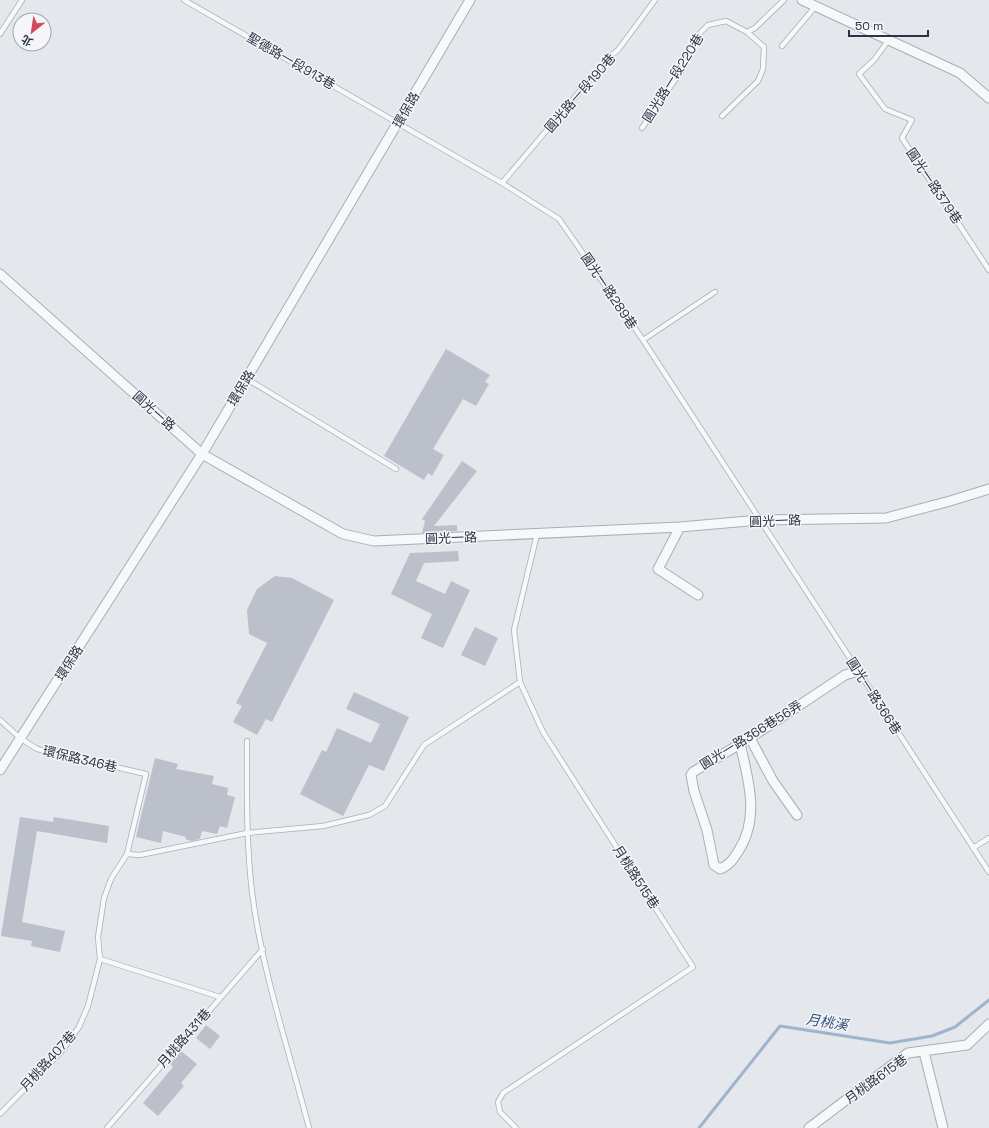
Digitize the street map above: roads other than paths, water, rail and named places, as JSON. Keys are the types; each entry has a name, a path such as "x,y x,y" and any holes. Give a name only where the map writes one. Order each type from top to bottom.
{"street":[{"name":"環保路","path":"0,770 202,454 470,0"},
{"path":"802,0 960,73 989,98"},
{"name":"圓光一路","path":"0,274 202,454 343,534 374,541 680,527 760,520 886,518 989,488"},
{"path":"680,527 658,569 698,594"},
{"name":"圓光一路366巷56弄","path":"740,744 749,788 751,807 750,825 742,846 732,861 720,869 714,865 707,830 694,791 691,775 703,765 750,738 844,675 858,671"},
{"path":"750,738 773,781 797,815"},
{"name":"月桃路615巷","path":"809,1128 908,1054 967,1045 989,1024"},
{"path":"924,1052 943,1128"}],"lane":[{"path":"0,34 22,0"},
{"name":"聖德路一段913巷","path":"184,0 398,123"},
{"name":"圓光路一段190巷","path":"502,183 608,58 618,50 655,0"},
{"path":"747,32 755,28 784,0"},
{"path":"782,46 815,7"},
{"name":"圓光路一段220巷","path":"642,128 681,70 698,35 708,25 726,21 747,32 764,47 763,69 758,81 722,116"},
{"name":"圓光一路379巷","path":"888,41 874,60 859,74 885,109 912,120 902,138 989,270"},
{"name":"圓光一路289巷","path":"398,123 502,183 559,219 643,340 760,520"},
{"path":"643,340 714,292"},
{"path":"247,379 396,469"},
{"name":"圓光一路366巷","path":"760,520 989,872"},
{"name":"月桃路515巷","path":"516,1128 500,1112 498,1102 504,1093 693,967 543,732 520,682 514,630 537,534"},
{"path":"127,854 140,855 248,833 323,826 370,815 385,806 424,745 520,682"},
{"name":"環保路346巷","path":"0,720 20,738 37,749 146,774"},
{"path":"247,741 248,833 252,893 262,949 308,1128"},
{"name":"月桃路407巷","path":"0,1114 61,1052 79,1027 88,1006 100,959 98,937 104,898 111,879 127,854 146,774"},
{"path":"973,848 989,838"},
{"name":"月桃路431巷","path":"107,1128 262,949"},
{"path":"100,959 220,997"}],"waterway":[{"name":"月桃溪","path":"699,1128 780,1026 890,1043 932,1036 955,1027 989,1000"}]}
